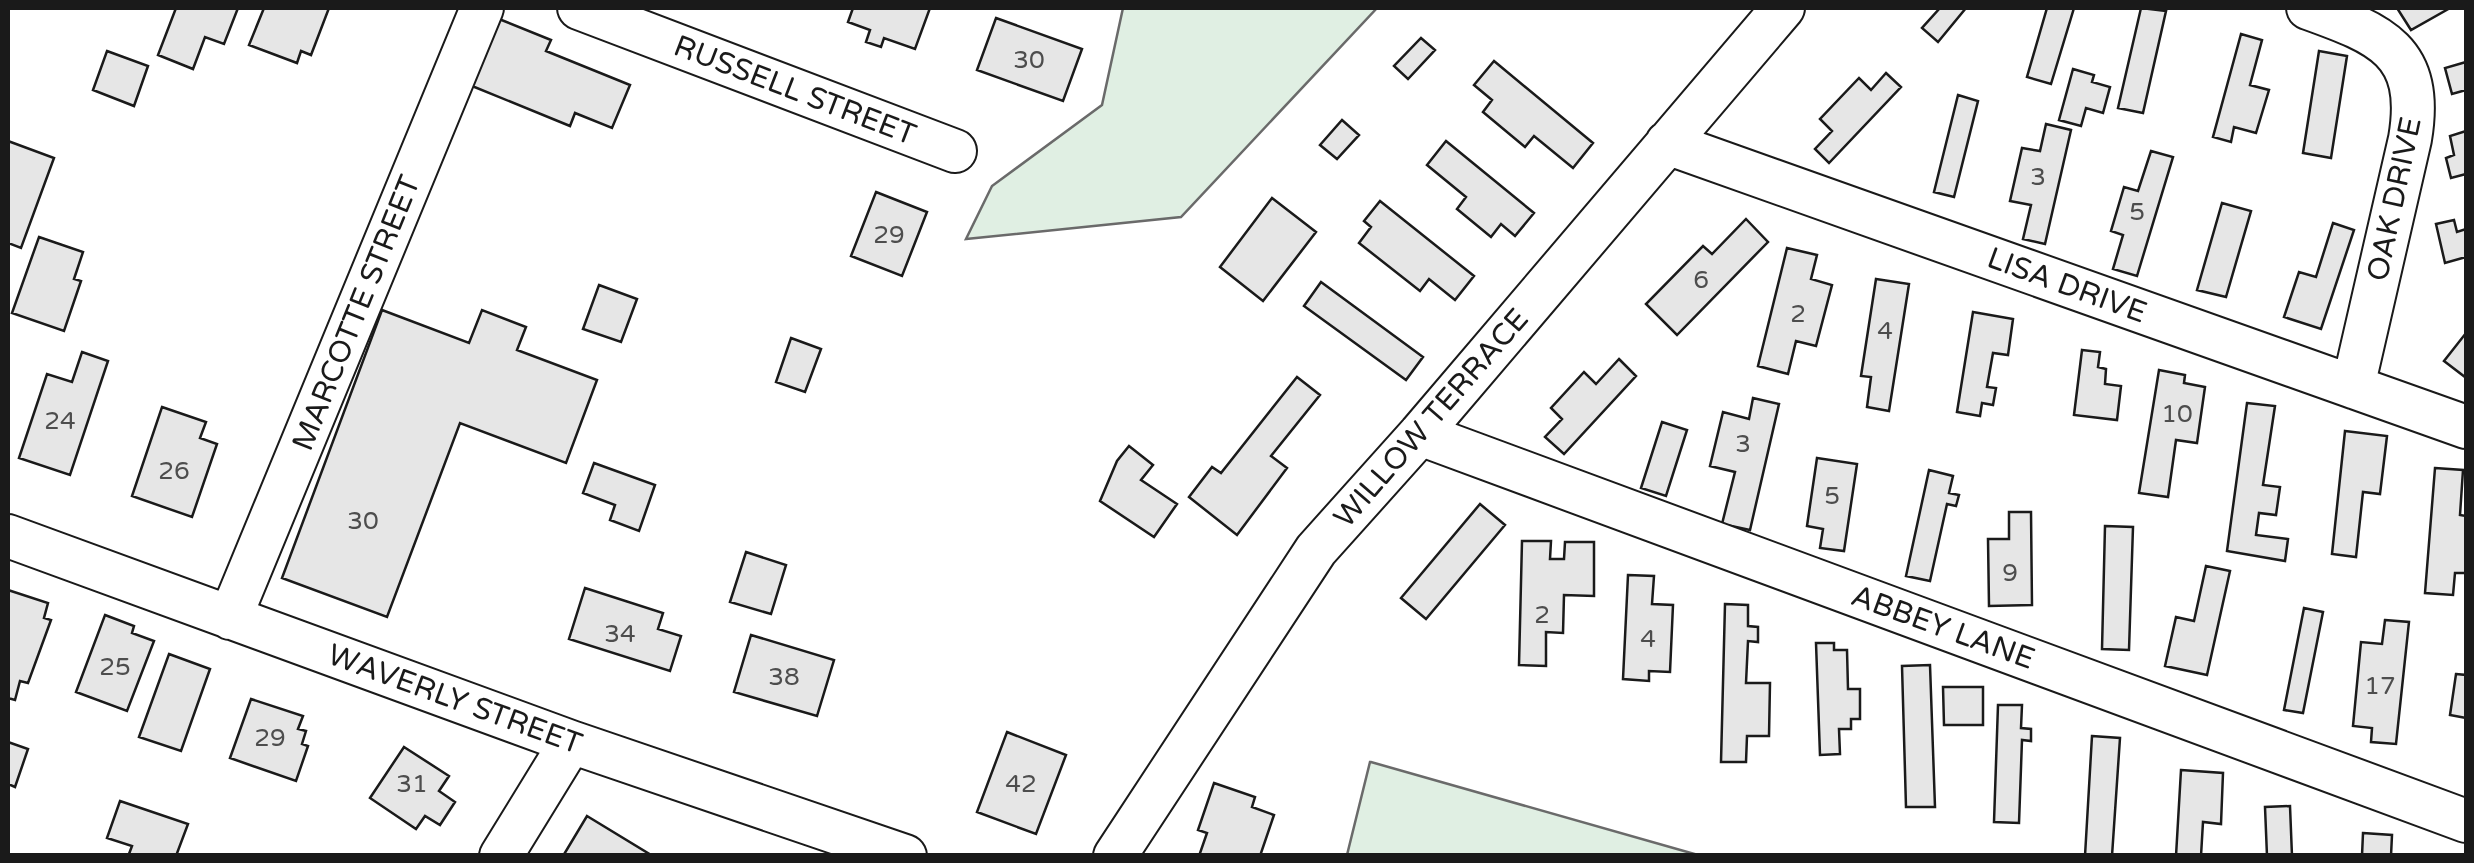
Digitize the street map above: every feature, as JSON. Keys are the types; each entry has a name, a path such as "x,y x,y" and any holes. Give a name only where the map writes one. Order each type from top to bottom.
{"street":[{"name":"MARCOTTE STREET","path":"230,618 482,8"},
{"name":"RUSSELL STREET","path":"579,8 954,151"},
{"name":"WILLOW TERRACE","path":"1114,856 1316,550 1420,434 1782,8"},
{"name":"OAK DRIVE","path":"2308,8 2360,26 2386,43 2409,79 2414,109 2353,387"},
{"name":"LISA DRIVE","path":"1667,143 2466,427"},
{"name":"ABBEY LANE","path":"1420,434 2466,821"},
{"name":"WAVERLY STREET","path":"8,536 571,742 906,856"},
{"path":"501,856 571,742"}],"green space":[{"path":"1123,8 1377,8 1181,217 966,239 992,186 1102,105"},
{"path":"1371,762 1698,855 1347,855"}],"building":[{"path":"176,8 238,8 224,44 205,37 193,69 158,55"},
{"path":"264,8 329,8 311,55 301,51 297,63 249,45"},
{"path":"853,8 930,8 915,49 884,38 881,47 866,42 870,30 848,22"},
{"path":"1940,8 1966,8 1938,42 1922,28"},
{"path":"2047,8 2074,8 2051,84 2027,77"},
{"path":"2141,8 2166,11 2143,113 2118,108"},
{"path":"2397,8 2450,8 2411,30"},
{"path":"996,18 1082,49 1063,101 977,70"},
{"path":"499,19 551,40 546,51 630,85 612,128 575,113 570,126 472,86"},
{"path":"2241,34 2262,40 2250,85 2269,90 2256,133 2234,127 2231,142 2213,137"},
{"path":"1421,38 1435,50 1408,79 1394,66"},
{"path":"107,51 148,66 134,106 93,90"},
{"path":"2319,51 2347,56 2331,158 2303,153"},
{"path":"1494,61 1593,143 1573,168 1534,136 1525,147 1483,112 1492,100 1474,85"},
{"path":"2466,62 2466,90 2452,94 2445,68"},
{"path":"2073,69 2094,75 2092,82 2110,87 2103,113 2086,108 2081,126 2059,120"},
{"path":"1886,73 1901,87 1829,163 1815,149 1832,131 1820,119 1859,78 1871,90"},
{"path":"1958,95 1978,101 1954,197 1934,192"},
{"path":"1342,120 1359,135 1337,159 1320,145"},
{"path":"2046,124 2071,130 2045,244 2023,239 2031,205 2010,201 2022,148 2040,151"},
{"path":"2466,131 2466,174 2451,178 2446,158 2454,155 2450,136"},
{"path":"8,141 54,158 21,248 8,243"},
{"path":"1446,141 1534,213 1515,236 1501,224 1491,237 1457,209 1466,197 1427,165"},
{"path":"2151,151 2173,157 2137,276 2113,269 2123,235 2111,231 2124,187 2138,191"},
{"path":"876,192 927,212 902,276 851,256"},
{"path":"1272,198 1316,232 1263,301 1220,267"},
{"path":"1380,201 1474,276 1455,300 1429,279 1420,291 1359,243 1371,227 1364,221"},
{"path":"2222,203 2251,211 2226,297 2197,290"},
{"path":"1746,219 1768,242 1677,335 1646,304 1703,246 1712,254"},
{"path":"2454,220 2457,232 2466,229 2466,257 2445,263 2436,224"},
{"path":"2333,223 2354,230 2321,329 2284,317 2299,272 2316,277"},
{"path":"39,237 83,252 74,279 81,281 64,331 12,313"},
{"path":"1787,248 1817,255 1811,279 1832,285 1816,346 1796,341 1788,374 1758,366"},
{"path":"1876,279 1909,284 1889,411 1867,407 1871,377 1861,376"},
{"path":"1321,282 1423,357 1406,380 1304,306"},
{"path":"599,285 637,299 621,342 583,329"},
{"path":"382,310 469,343 482,310 526,327 517,350 597,380 566,463 460,423 387,617 282,578"},
{"path":"1973,312 2013,319 2008,355 1993,353 1987,387 1996,388 1993,405 1982,403 1980,416 1957,412"},
{"path":"2466,333 2466,375 2465,377 2444,361"},
{"path":"791,338 821,349 805,392 776,382"},
{"path":"2082,350 2100,352 2098,367 2106,369 2105,384 2121,386 2117,420 2074,415"},
{"path":"82,352 108,361 70,475 19,458 47,374 72,382"},
{"path":"1619,359 1636,376 1564,454 1545,437 1562,419 1551,408 1584,372 1596,384"},
{"path":"2159,370 2185,375 2184,383 2205,387 2197,443 2176,440 2168,497 2139,493"},
{"path":"1297,377 1320,395 1271,456 1287,468 1237,535 1189,497 1212,467 1221,473"},
{"path":"1753,398 1779,404 1750,530 1722,524 1735,472 1710,466 1723,412 1749,419"},
{"path":"2247,403 2275,406 2263,485 2280,487 2276,515 2259,513 2256,535 2288,539 2285,561 2227,551"},
{"path":"162,407 206,422 200,438 217,444 192,517 132,496"},
{"path":"1662,422 1687,430 1666,496 1641,488"},
{"path":"2345,431 2387,436 2380,494 2363,492 2356,557 2332,554"},
{"path":"1129,446 1153,465 1141,480 1177,504 1154,537 1100,501 1117,461"},
{"path":"1817,458 1857,464 1844,551 1820,548 1823,529 1807,526"},
{"path":"594,463 655,485 639,531 610,520 615,505 583,493"},
{"path":"2435,468 2463,470 2460,515 2466,516 2466,573 2455,573 2453,595 2425,593"},
{"path":"1929,470 1953,476 1949,493 1959,495 1956,506 1947,504 1930,581 1906,576"},
{"path":"1480,504 1505,525 1426,619 1401,598"},
{"path":"2009,512 2031,512 2032,605 1989,606 1988,539 2009,539"},
{"path":"2105,526 2133,527 2129,650 2102,649"},
{"path":"1522,541 1551,541 1550,559 1564,559 1565,542 1594,542 1594,596 1564,595 1563,633 1546,632 1546,666 1519,665"},
{"path":"746,552 786,565 771,614 730,602"},
{"path":"2206,566 2230,571 2207,675 2165,666 2176,617 2194,621"},
{"path":"1628,575 1654,576 1652,604 1673,605 1670,672 1649,671 1649,681 1623,679"},
{"path":"585,588 663,613 658,629 681,636 670,671 569,639"},
{"path":"8,590 48,603 44,618 51,620 28,683 20,681 15,700 8,698"},
{"path":"1725,604 1748,605 1748,626 1758,627 1758,642 1748,641 1746,683 1770,683 1769,736 1747,736 1746,762 1721,762"},
{"path":"2304,608 2323,612 2303,713 2284,710"},
{"path":"105,615 134,626 132,633 154,641 127,711 76,692"},
{"path":"2385,620 2409,622 2396,744 2371,742 2372,728 2353,726 2361,642 2382,644"},
{"path":"751,635 834,660 817,716 734,692"},
{"path":"1816,643 1834,643 1834,650 1847,650 1848,689 1860,689 1860,719 1851,719 1851,729 1839,729 1840,754 1820,755"},
{"path":"169,654 210,669 181,751 139,737"},
{"path":"1930,665 1935,807 1906,807 1902,666"},
{"path":"2456,674 2466,675 2466,718 2450,715"},
{"path":"1943,687 1983,687 1983,725 1944,725"},
{"path":"251,699 303,716 298,729 306,731 302,744 308,746 296,781 230,758"},
{"path":"1998,705 2022,705 2021,728 2031,729 2031,741 2022,740 2019,823 1994,822"},
{"path":"1007,732 1066,755 1036,834 977,812"},
{"path":"2092,736 2120,738 2112,856 2085,856"},
{"path":"8,742 28,749 15,787 8,784"},
{"path":"404,747 449,776 439,791 455,802 440,825 425,816 416,829 370,798"},
{"path":"2181,770 2223,773 2221,824 2203,822 2201,856 2176,856"},
{"path":"1214,783 1255,797 1252,807 1274,815 1260,856 1199,856 1207,833 1198,830"},
{"path":"120,801 188,824 176,856 133,856 129,854 132,846 107,838"},
{"path":"2290,806 2292,856 2267,856 2265,807"},
{"path":"587,816 651,855 651,856 563,856"},
{"path":"2363,833 2392,835 2391,856 2362,856"}]}
